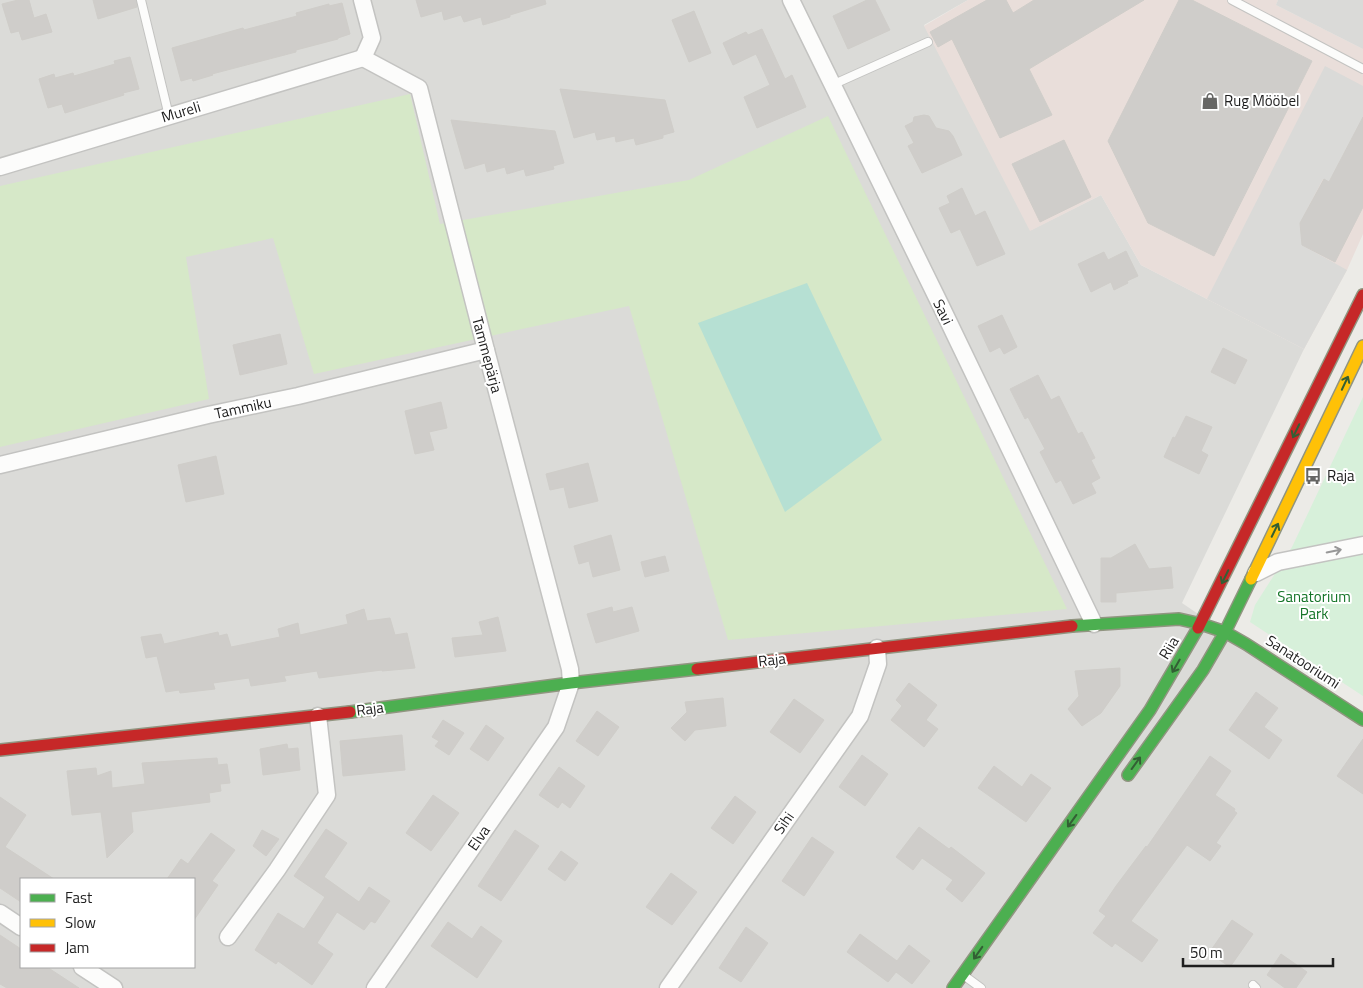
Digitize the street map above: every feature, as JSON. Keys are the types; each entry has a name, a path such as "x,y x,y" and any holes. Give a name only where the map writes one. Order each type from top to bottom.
{"main road":[{"name":"Riia","path":"953,988 1150,710 1201,624 1363,295"},
{"path":"1119,787 1195,682 1225,632 1363,346"},
{"name":"Raja","path":"0,750 318,716 571,683 1094,624 1179,619 1225,632"},
{"name":"Sanatooriumi","path":"1225,632 1257,650 1363,720"}],"street":[{"path":"362,0 372,38 363,58"},
{"name":"Savi","path":"791,0 1094,624"},
{"name":"Mureli","path":"0,167 363,58"},
{"name":"Tammepärja","path":"363,58 419,88 570,669 571,683"},
{"name":"Tammiku","path":"0,465 486,350"},
{"path":"1254,574 1278,562 1363,545"},
{"name":"Sihi","path":"668,988 860,716 878,664 877,648"},
{"name":"Elva","path":"375,988 556,727 571,683"},
{"path":"228,937 277,870 327,795 318,716"},
{"path":"0,913 20,926"},
{"path":"84,968 114,988"}],"lane":[{"path":"141,0 168,116"},
{"path":"1232,0 1363,69"},
{"path":"832,85 928,42"},
{"path":"963,975 979,985"}],"shaded area":[{"path":"0,0 968,0 924,25 1031,230 1101,195 1141,265 1304,349 1182,603 1363,726 1363,988 0,988"},
{"path":"968,0 1278,0 1276,5 1363,49 1363,234 1347,270 1304,349 1141,265 1101,195 1030,231 924,26"},
{"path":"1278,0 1363,0 1363,49 1276,5"},
{"path":"1325,66 1363,86 1363,117 1329,182 1323,179 1300,223 1302,245 1347,270 1304,349 1207,299"}],"green space":[{"path":"410,94 440,224 689,180 828,116 1067,609 728,640 629,306 314,374 273,238 186,257 209,399 0,447 0,186"},
{"path":"807,283 882,440 785,512 698,323"},
{"name":"Sanatorium Park","path":"1363,397 1363,696 1250,622 1255,605 1292,547"}],"building":[{"path":"18,0 29,0 34,18 46,14 52,32 22,40 19,31 11,33 2,4"},
{"path":"93,0 136,0 137,7 98,19"},
{"path":"416,0 545,0 546,4 483,25 481,17 464,22 461,15 444,20 442,11 421,17"},
{"path":"867,0 875,0 890,30 848,49 833,16"},
{"path":"987,0 1006,0 1013,13 1034,0 1144,0 1029,69 1052,115 1000,138 952,39 938,47 930,32"},
{"name":"Rug Mööbel","path":"1179,0 1192,0 1312,61 1214,256 1148,223 1108,141"},
{"path":"342,3 350,34 296,50 296,52 212,74 193,81 192,78 181,81 172,48 243,28 244,30 297,16 296,13 329,4 329,6"},
{"path":"694,11 711,53 689,62 672,20"},
{"path":"762,29 785,79 792,75 806,107 757,128 744,97 770,85 756,54 733,65 723,43 746,32 748,35"},
{"path":"130,57 139,89 65,113 62,104 48,108 39,79 54,74 55,78 73,73 74,76 115,64 114,61"},
{"path":"560,89 665,100 674,132 663,135 663,138 636,145 634,138 616,142 615,136 597,140 595,132 574,138"},
{"path":"929,116 936,128 949,131 962,155 922,173 908,146 914,143 905,126 913,122 914,117"},
{"path":"1363,117 1363,207 1335,262 1302,245 1300,223 1324,179 1329,182"},
{"path":"451,120 555,131 564,163 553,166 554,169 526,176 524,169 507,174 505,167 487,172 485,163 465,169"},
{"path":"1064,140 1091,197 1040,222 1012,164"},
{"path":"962,188 975,216 985,211 1005,254 977,266 960,229 951,233 939,208 950,203 947,196"},
{"path":"1126,251 1138,276 1114,290 1111,282 1091,292 1078,264 1104,252 1108,260"},
{"path":"1002,315 1017,347 1004,354 1000,347 990,352 978,326"},
{"path":"280,334 287,364 240,375 233,345"},
{"path":"1223,348 1247,360 1235,384 1211,372"},
{"path":"1038,375 1051,400 1059,396 1078,434 1082,432 1095,458 1091,460 1100,478 1091,483 1096,493 1073,504 1061,480 1056,483 1040,452 1045,449 1028,417 1025,419 1010,389"},
{"path":"441,402 447,428 429,432 434,450 415,454 405,411"},
{"path":"1186,416 1212,427 1201,451 1208,455 1199,474 1164,457 1173,437 1175,438"},
{"path":"216,456 224,494 186,502 178,465"},
{"path":"588,463 598,501 569,508 564,487 550,490 546,474"},
{"path":"611,535 620,570 593,577 589,561 579,564 574,546"},
{"path":"1135,544 1149,569 1171,567 1173,588 1116,593 1116,602 1101,602 1101,558 1111,558"},
{"path":"665,556 669,571 645,577 641,562"},
{"path":"612,607 613,612 632,607 639,631 596,643 587,614"},
{"path":"364,609 367,621 390,618 395,635 407,633 415,668 319,678 317,671 284,676 286,681 251,686 249,678 213,683 215,689 180,693 179,690 166,692 157,656 146,658 141,637 161,634 164,644 218,632 219,636 227,634 231,647 280,637 278,629 298,623 300,635 348,624 346,615"},
{"path":"498,617 506,651 455,657 452,638 483,635 479,622"},
{"path":"1120,668 1120,686 1101,713 1082,726 1068,709 1079,696 1075,671"},
{"path":"909,683 937,705 926,720 938,729 924,747 891,720 902,706 896,700"},
{"path":"1256,692 1278,708 1264,727 1282,740 1269,759 1229,730"},
{"path":"723,698 726,726 695,730 685,741 671,728 687,712 685,702"},
{"path":"794,699 824,720 800,753 770,732"},
{"path":"597,711 619,727 598,756 576,741"},
{"path":"443,720 464,733 449,755 435,746 439,741 432,737"},
{"path":"486,725 504,738 488,761 470,749"},
{"path":"402,735 405,770 343,776 340,741"},
{"path":"1363,739 1363,794 1337,776"},
{"path":"287,744 288,749 298,748 300,770 263,775 260,749"},
{"path":"862,755 888,774 865,806 839,787"},
{"path":"1210,756 1231,771 1215,795 1235,809 1234,811 1237,813 1216,843 1221,846 1210,861 1187,845 1131,921 1158,940 1142,962 1115,943 1112,947 1093,933 1106,916 1099,911 1147,847"},
{"path":"217,758 218,765 227,764 230,783 220,784 221,791 209,793 210,802 131,812 133,832 107,858 101,812 72,815 67,771 96,768 97,776 111,771 112,788 145,784 142,763"},
{"path":"994,766 1022,787 1031,774 1051,788 1026,822 978,788"},
{"path":"559,767 585,786 570,808 562,802 558,808 539,795"},
{"path":"433,795 459,813 431,851 406,833"},
{"path":"735,796 756,812 733,844 711,828"},
{"path":"0,797 26,815 5,847 52,878 20,878 20,901 0,888"},
{"path":"919,827 949,849 951,847 985,873 962,902 946,889 953,880 922,858 913,870 896,857"},
{"path":"326,829 347,843 324,877 359,902 369,887 390,901 375,923 371,921 364,930 337,912 317,943 333,954 312,985 278,961 276,964 255,950 278,913 304,929 325,897 294,876"},
{"path":"262,830 279,839 266,856 253,846"},
{"path":"515,830 539,846 501,901 478,886"},
{"path":"211,833 235,850 212,881 218,885 195,919 195,878 168,878 181,859 188,864"},
{"path":"812,837 834,852 804,896 782,881"},
{"path":"561,851 578,863 565,881 548,869"},
{"path":"671,873 697,892 672,925 646,907"},
{"path":"1232,920 1253,934 1230,967 1209,953"},
{"path":"448,922 472,939 481,926 502,941 477,978 431,946"},
{"path":"746,927 768,943 741,982 719,968"},
{"path":"860,934 897,961 909,945 930,961 912,984 896,972 888,982 847,952"},
{"path":"0,935 20,948 20,968 49,968 79,988 7,988 0,984"},
{"path":"1281,954 1307,972 1296,988 1285,988 1267,975"}],"traffic: fast":[{"path":"1128,775 1203,670 1225,632 1251,579"},
{"path":"1072,626 1179,619 1201,624 1225,632 1246,644 1363,720"},
{"path":"953,988 1150,710 1198,628"},
{"path":"350,712 571,683 697,669"}],"traffic: slow":[{"path":"1251,579 1363,346"}],"traffic: jam":[{"path":"1198,628 1363,295"},
{"path":"697,669 1072,626"},
{"path":"0,750 350,712"}],"place":[{"name":"Rug Mööbel","path":"1210,101"},
{"name":"Raja","path":"1313,476"}]}
